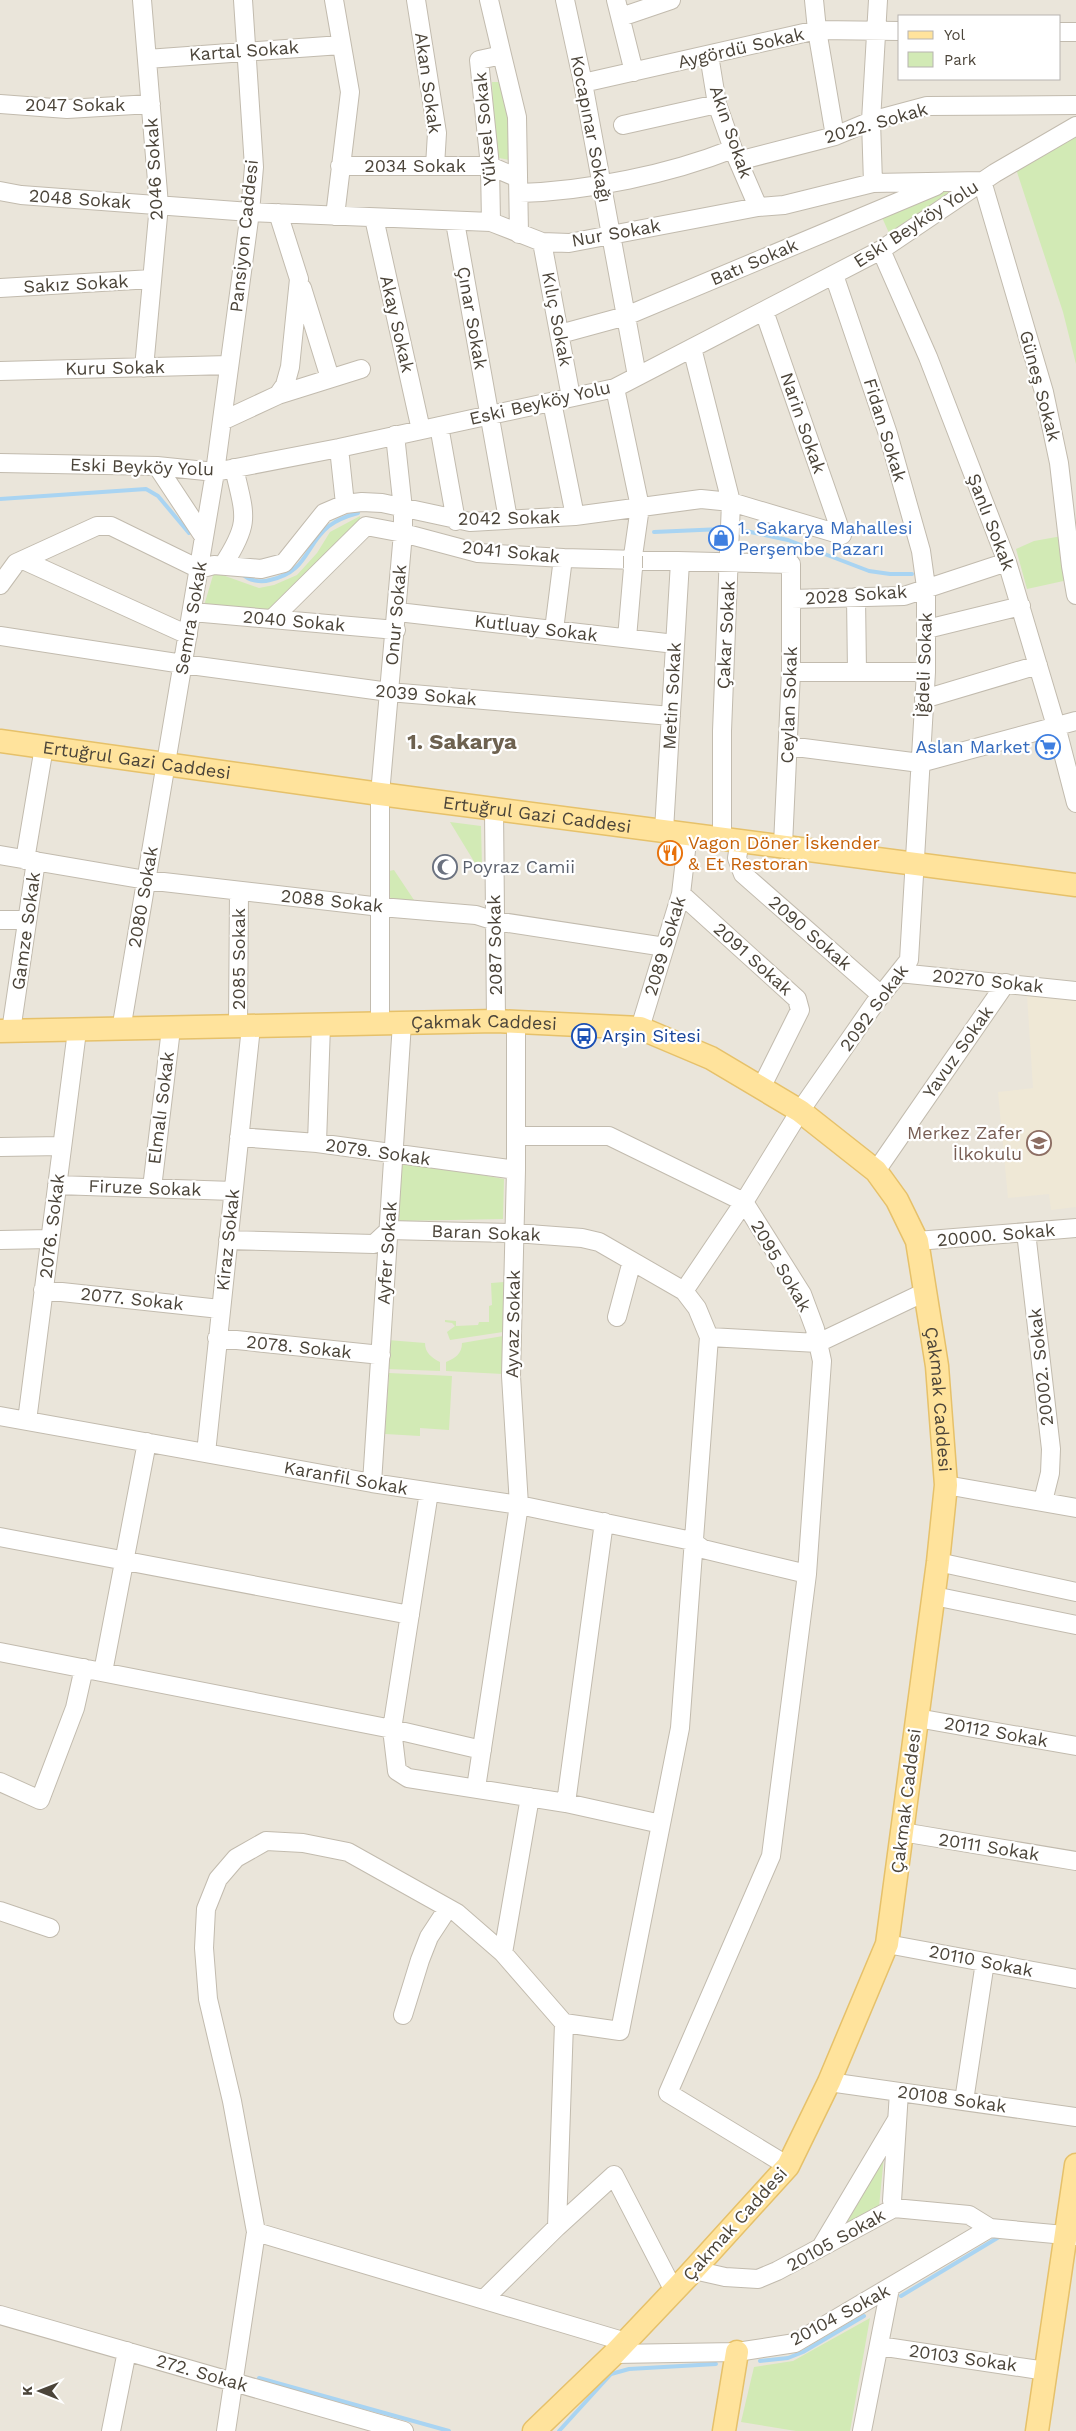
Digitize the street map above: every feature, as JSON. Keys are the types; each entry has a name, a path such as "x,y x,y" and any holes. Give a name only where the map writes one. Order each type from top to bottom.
{"main road":[{"name":"Ertuğrul Gazi Caddesi","path":"0,741 380,794 783,845 1076,885"},
{"name":"Çakmak Caddesi","path":"5,1031 506,1022 640,1028 710,1058 800,1111 876,1171 897,1200 917,1241 937,1366 946,1485 934,1596 887,1944 829,2082 788,2166 620,2348 534,2431"},
{"path":"1037,2431 1071,2235 1076,2165"},
{"path":"726,2431 736,2352"}],"street":[{"name":"2046 Sokak","path":"142,0 159,205 144,368"},
{"name":"Pansiyon Caddesi","path":"215,472 250,212 254,167 243,0"},
{"path":"334,0 350,92 335,216"},
{"name":"Akan Sokak","path":"416,0 437,133 434,166"},
{"name":"Yüksel Sokak","path":"489,0 517,117 520,234"},
{"name":"Kocapınar Sokağı","path":"565,0 583,83 637,376"},
{"path":"616,0 634,72"},
{"path":"621,17 671,0"},
{"path":"814,0 817,30 835,136"},
{"path":"873,183 872,121 878,0"},
{"name":"Aygördü Sokak","path":"583,83 709,56 817,30 898,31"},
{"path":"1061,32 1076,32"},
{"name":"Kartal Sokak","path":"147,59 341,45"},
{"name":"Yüksel Sokak","path":"491,222 490,166 479,60 502,55"},
{"name":"Akın Sokak","path":"709,56 718,104 736,155 758,207"},
{"name":"2047 Sokak","path":"0,104 67,108 151,104"},
{"path":"624,125 718,104"},
{"name":"2022. Sokak","path":"519,186 548,192 601,184 835,136 872,121 927,106 1076,105"},
{"name":"Eski Beyköy Yolu","path":"0,463 157,466 215,472 339,448 615,388 881,250 982,181 1025,154 1076,126"},
{"name":"2034 Sokak","path":"340,166 490,166 519,186"},
{"name":"Nur Sokak","path":"250,212 491,222 542,242 570,243 758,207 784,206 873,183 982,181"},
{"name":"Güneş Sokak","path":"982,181 1048,410 1059,463 1076,595"},
{"name":"Batı Sokak","path":"560,334 626,316 945,182"},
{"name":"2048 Sokak","path":"0,191 21,195 250,212"},
{"path":"278,214 330,378"},
{"name":"Akay Sokak","path":"374,218 421,430"},
{"name":"Çınar Sokak","path":"456,222 488,415 508,520"},
{"name":"Kılıç Sokak","path":"542,242 571,397"},
{"name":"Şanlı Sokak","path":"881,250 928,357 1008,562 1056,726 1076,803"},
{"name":"Fidan Sokak","path":"834,274 888,434 921,551 926,587"},
{"path":"278,395 285,385 290,367 299,279"},
{"name":"Sakız Sokak","path":"0,288 152,280"},
{"name":"Narin Sokak","path":"764,311 842,536"},
{"name":"Çakar Sokak","path":"692,348 731,502 722,731 731,839"},
{"name":"Kuru Sokak","path":"0,371 230,365"},
{"path":"222,421 278,395 361,369"},
{"path":"615,388 640,507 633,562 628,638"},
{"path":"552,402 574,516"},
{"path":"439,426 456,521"},
{"name":"Onur Sokak","path":"380,907 380,794 398,612 403,533 403,509 395,435"},
{"path":"339,448 345,504"},
{"path":"157,466 204,538"},
{"path":"222,565 237,544 244,520 234,468"},
{"name":"Semra Sokak","path":"166,765 215,472"},
{"name":"2042 Sokak","path":"199,569 222,565 261,569 284,563 324,513 345,504 382,503 456,521 574,516 701,499 731,502 842,536"},
{"path":"0,585 16,563 97,526 111,526 199,569"},
{"name":"2041 Sokak","path":"272,619 366,526 403,533 478,553 563,558 791,564"},
{"path":"554,630 563,558"},
{"path":"23,560 188,635"},
{"name":"Metin Sokak","path":"664,830 680,562"},
{"name":"2028 Sokak","path":"791,599 904,596 926,587 1008,562"},
{"name":"Ceylan Sokak","path":"783,845 791,672 791,564"},
{"name":"İğdeli Sokak","path":"914,863 926,672 926,587"},
{"path":"856,597 857,672"},
{"path":"926,630 1021,606"},
{"name":"2040 Sokak","path":"192,612 396,630"},
{"name":"Kutluay Sokak","path":"398,612 675,644"},
{"name":"2039 Sokak","path":"0,636 183,664 389,692 671,716"},
{"path":"924,699 1038,665"},
{"path":"791,672 926,672"},
{"path":"788,746 920,763 1076,721"},
{"name":"Gamze Sokak","path":"5,1031 27,920 31,861 44,747"},
{"name":"2080 Sokak","path":"121,1030 166,765"},
{"name":"2087 Sokak","path":"494,808 495,921 506,1022"},
{"name":"2089 Sokak","path":"640,1028 681,894 688,833"},
{"name":"2090 Sokak","path":"731,839 743,874 881,995"},
{"name":"2088 Sokak","path":"0,855 146,880 380,907 476,915 495,921 665,947"},
{"name":"2092 Sokak","path":"684,1291 744,1202 800,1111 881,995 909,960 914,863"},
{"name":"2085 Sokak","path":"240,891 245,1027"},
{"name":"2091 Sokak","path":"681,894 797,999 800,1010 761,1088"},
{"name":"Ayfer Sokak","path":"372,1483 393,1154 391,1023 380,907"},
{"path":"0,920 27,920"},
{"name":"20270 Sokak","path":"899,973 1076,991"},
{"name":"Yavuz Sokak","path":"876,1171 1006,983"},
{"name":"Ayvaz Sokak","path":"476,1788 519,1506 511,1376 516,1136 506,1022"},
{"path":"317,1143 321,1025"},
{"name":"Kiraz Sokak","path":"206,1453 239,1137 245,1027"},
{"name":"Elmalı Sokak","path":"152,1188 171,1029"},
{"name":"2076. Sokak","path":"27,1420 77,1031"},
{"name":"2095 Sokak","path":"516,1136 609,1136 744,1202 802,1294 818,1343 822,1361 807,1574 771,1856 668,2092 788,2166"},
{"name":"2079. Sokak","path":"239,1137 317,1143 516,1170"},
{"path":"0,1147 62,1146"},
{"name":"Firuze Sokak","path":"57,1185 233,1191"},
{"name":"20000. Sokak","path":"917,1241 1076,1228"},
{"path":"228,1240 374,1244 389,1230"},
{"name":"Baran Sokak","path":"389,1230 515,1233 582,1238 599,1242 684,1291 697,1308 709,1337"},
{"name":"20002. Sokak","path":"1026,1232 1051,1449 1050,1473 1043,1501"},
{"path":"0,1240 50,1239"},
{"path":"617,1317 632,1261"},
{"name":"2077. Sokak","path":"43,1290 220,1309"},
{"path":"226,2431 256,2232 232,2101 208,1999 204,1948 206,1908 218,1879 236,1858 266,1841 303,1843 348,1852 448,1908 503,1953 564,2023 620,2031 680,1728 692,1542 709,1337 818,1343 925,1292"},
{"name":"2078. Sokak","path":"217,1338 381,1355"},
{"name":"Karanfil Sokak","path":"0,1416 372,1483 519,1506 604,1522 692,1542 703,1549 807,1574"},
{"path":"103,1672 147,1442"},
{"path":"946,1485 1076,1508"},
{"path":"429,1492 392,1729 398,1771 408,1778 566,1803 661,1824"},
{"path":"566,1803 604,1522"},
{"path":"0,1537 410,1616"},
{"path":"938,1562 1076,1592"},
{"path":"934,1596 1076,1625"},
{"path":"0,1652 392,1729 482,1750"},
{"path":"0,1782 40,1800 75,1708 84,1668"},
{"name":"20112 Sokak","path":"917,1718 1076,1746"},
{"path":"503,1953 530,1797"},
{"name":"20111 Sokak","path":"902,1832 1076,1861"},
{"path":"403,2015 420,1960 430,1937 448,1908"},
{"path":"0,1911 50,1928"},
{"name":"20110 Sokak","path":"887,1944 1076,1979"},
{"path":"964,2101 985,1962"},
{"path":"557,2227 564,2023"},
{"name":"20108 Sokak","path":"829,2082 1076,2117"},
{"path":"892,2201 899,2092"},
{"path":"820,2248 896,2121"},
{"path":"484,2300 557,2227 614,2175 674,2291"},
{"name":"20105 Sokak","path":"694,2270 725,2277 758,2280 778,2272 894,2208 969,2215 990,2228 1071,2235"},
{"name":"20104 Sokak","path":"256,2232 484,2300 620,2348 736,2352 795,2343 990,2228"},
{"path":"862,2431 890,2288"},
{"name":"272. Sokak","path":"1,2319 127,2351 234,2382 367,2426 404,2431"},
{"name":"20103 Sokak","path":"879,2346 1046,2372"},
{"path":"111,2431 127,2351"}],"shaded area":[{"path":"0,0 1076,0 1076,2431 0,2431"},
{"name":"Merkez Zafer İlkokulu","path":"1027,995 1076,999 1076,1207 1051,1210 1049,1194 1008,1198 998,1092 1033,1088"}],"green space":[{"path":"492,82 502,82 512,127 513,161 495,157"},
{"path":"1076,135 1076,364 1063,312 1015,166"},
{"path":"957,187 889,233 880,213"},
{"path":"360,516 361,527 269,613 203,609 214,572 259,588 274,585 297,575 317,553 330,532"},
{"path":"1062,536 1068,580 1027,589 1016,549 1034,541"},
{"path":"450,822 481,826 482,868 478,868"},
{"path":"394,870 416,903 393,901 389,896 389,871"},
{"path":"402,1161 504,1179 503,1219 399,1221 396,1219"},
{"path":"504,1282 503,1332 450,1340 447,1332 455,1326 452,1323 445,1322 445,1320 456,1321 456,1326 478,1325 479,1322 489,1322 489,1306 492,1305 491,1283"},
{"path":"503,1336 503,1374 446,1371 446,1362 457,1355 461,1350 462,1343"},
{"path":"388,1340 425,1343 426,1350 434,1359 440,1362 440,1371 387,1369"},
{"path":"389,1373 452,1376 449,1430 420,1428 420,1436 385,1434"},
{"path":"884,2156 879,2207 845,2226"},
{"path":"870,2318 850,2431 796,2431 741,2422 754,2367 793,2361"}],"waterway":[{"path":"0,499 146,489 158,496 189,533"},
{"path":"241,573 251,580 266,581 292,571 305,557 321,533 336,521 358,513"},
{"path":"654,532 722,529"},
{"path":"746,531 788,540 869,571 890,574 912,574"},
{"path":"901,2296 999,2237"},
{"path":"760,2361 788,2358 803,2352 864,2316"},
{"path":"559,2431 611,2374 629,2369 716,2364"},
{"path":"259,2378 449,2431"}],"place":[{"name":"1. Sakarya Mahallesi Perşembe Pazarı","path":"721,538"},
{"name":"Aslan Market","path":"1048,747"},
{"name":"Vagon Döner İskender & Et Restoran","path":"670,853"},
{"name":"Poyraz Camii","path":"445,867"},
{"name":"Arşin Sitesi","path":"584,1036"},
{"name":"Merkez Zafer İlkokulu","path":"1039,1143"}],"district":[{"name":"1. Sakarya","path":"462,741"}]}
